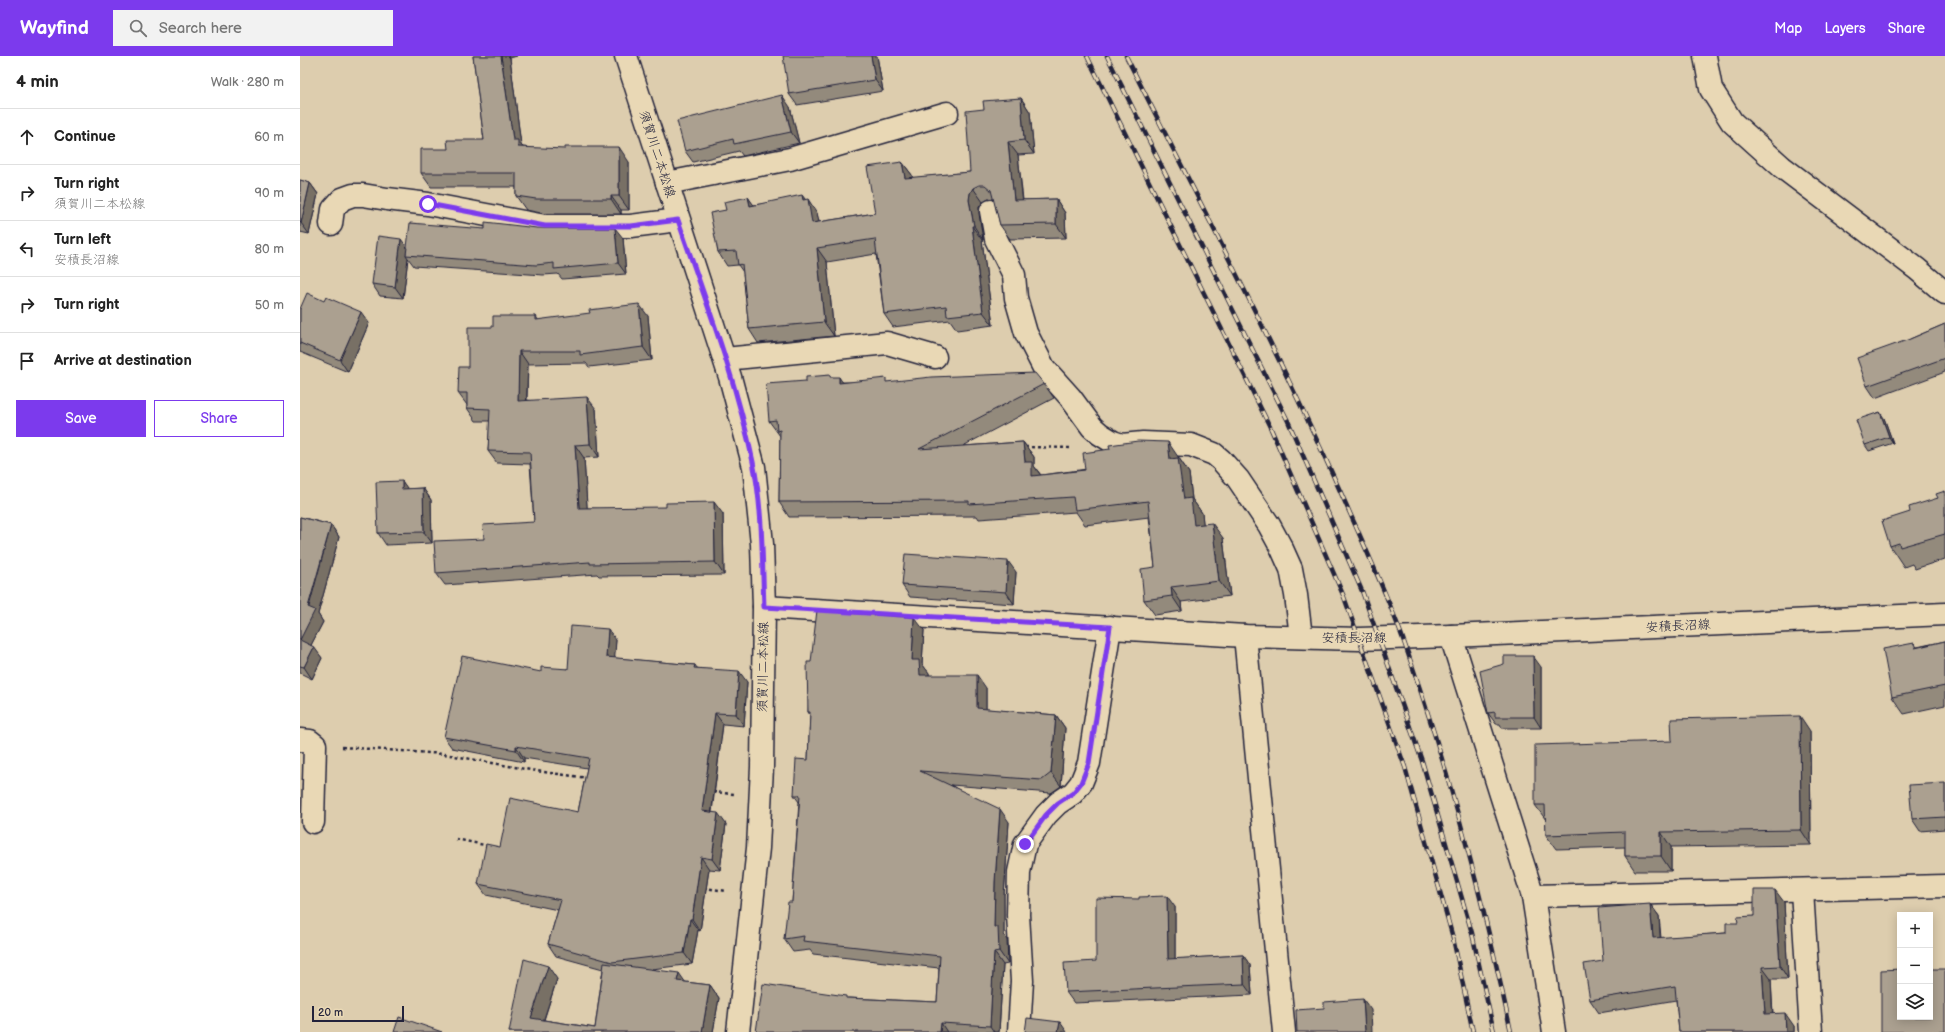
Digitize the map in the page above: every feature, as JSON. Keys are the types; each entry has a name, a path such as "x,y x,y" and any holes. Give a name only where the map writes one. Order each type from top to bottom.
{"street":[{"name":"須賀川二本松線","path":"626,56 678,220 725,359 754,463 762,544 764,607 760,796 754,894 738,1032"},
{"path":"1705,56 1711,89 1732,122 1782,167 1917,269 1945,293"},
{"path":"666,183 790,159 947,113"},
{"path":"331,224 333,209 342,199 353,195 428,204 545,226 631,226 678,220"},
{"path":"990,211 996,240 1014,275 1016,298 1024,327 1039,362 1092,427 1111,441 1122,445 1142,443 1191,445 1214,454 1221,460 1238,479 1269,525 1282,549 1291,569 1301,637"},
{"path":"725,359 887,343 935,357"},
{"name":"安積長沼線","path":"764,607 1245,636 1359,639 1945,614"},
{"path":"1019,1032 1022,981 1018,908 1019,872 1025,844 1046,815 1058,803 1073,793 1081,783 1089,763 1110,627"},
{"path":"1245,636 1284,1032"},
{"path":"1451,636 1533,896 1554,1032"},
{"path":"308,743 313,822"},
{"path":"1533,896 1802,891 1945,886"},
{"path":"1802,891 1811,1032"}],"path":[{"path":"1022,447 1051,446 1091,449 1101,447 1111,441"},
{"path":"308,743 444,754 536,771 595,779"},
{"path":"707,791 760,796"},
{"path":"456,839 495,847"},
{"path":"698,887 754,894"}],"building":[{"path":"473,56 501,56 513,140 518,140 518,147 565,149 565,147 619,147 619,196 611,196 611,199 536,199 516,196 516,173 421,173 421,149 448,149 447,140 484,140"},
{"path":"783,56 871,56 875,80 789,94"},
{"path":"782,95 791,132 734,144 733,139 685,151 677,121"},
{"path":"1021,98 1024,140 1008,142 1014,200 1056,199 1056,224 1000,225 991,190 985,185 979,185 973,188 970,193 969,200 974,226 972,226 983,312 947,316 946,306 884,314 875,239 817,248 824,322 749,329 742,264 738,265 736,251 718,252 710,213 726,210 724,202 748,197 750,206 802,195 803,200 808,199 812,223 875,213 867,167 902,162 905,178 970,172 966,111 984,109 983,101"},
{"path":"300,180 310,183 301,223 300,222"},
{"path":"485,222 537,228 615,228 618,263 554,269 554,263 536,265 406,255 410,223 485,229"},
{"path":"378,236 401,239 395,287 372,284"},
{"path":"307,293 324,301 326,297 361,312 340,360 300,343 300,309"},
{"path":"639,304 643,347 580,355 580,351 519,351 518,401 587,397 590,444 575,445 579,508 666,507 666,503 714,502 715,562 590,564 590,562 436,573 434,541 484,539 483,525 534,522 530,452 488,451 490,409 467,408 467,393 458,393 459,367 468,367 468,327 493,327 493,316 536,316 536,320 590,313 589,310"},
{"path":"1945,324 1945,358 1867,386 1857,358 1910,339"},
{"path":"1035,373 1044,384 919,449 1023,442 1025,462 1032,462 1032,476 1085,470 1083,453 1110,449 1109,445 1138,441 1168,442 1170,459 1178,458 1184,499 1191,498 1194,525 1212,523 1219,581 1171,587 1172,596 1144,600 1141,569 1155,567 1148,501 1075,510 1073,497 969,504 969,501 779,502 780,430 777,431 776,420 769,421 766,384 806,381 806,377 830,375 830,377 839,377 839,383 886,378 886,382 931,377"},
{"path":"1880,412 1889,437 1865,445 1856,420"},
{"path":"402,481 402,489 423,488 424,532 378,533 376,482"},
{"path":"1945,491 1945,534 1900,547 1899,543 1890,546 1882,521 1910,512 1909,507 1938,498 1936,494"},
{"path":"300,517 331,525 308,607 315,610 300,640"},
{"path":"905,554 1008,561 1006,592 902,585"},
{"path":"817,610 914,617 912,660 919,660 920,675 977,675 977,708 1056,715 1051,773 1042,780 920,771 1000,809 995,882 994,927 998,927 999,951 994,952 990,1026 941,1023 940,1032 756,1032 763,984 846,996 846,998 937,1002 940,956 803,941 804,936 784,939 788,902 792,902 800,795 794,795 796,759 808,760 810,712 808,712 807,662 811,662"},
{"path":"571,626 608,629 606,657 695,665 694,668 739,671 736,714 715,713 702,811 718,813 712,859 701,857 692,919 690,919 684,953 612,962 548,944 561,900 478,884 486,844 500,847 510,798 578,812 589,758 516,746 516,750 444,737 462,656 541,672 541,667 568,669"},
{"path":"300,640 314,647 304,667 300,666"},
{"path":"1945,641 1945,686 1892,697 1883,649 1914,643 1915,648"},
{"path":"1504,656 1533,656 1534,717 1495,717 1495,712 1488,713 1480,671 1504,664"},
{"path":"1800,716 1801,830 1661,832 1661,856 1625,856 1625,832 1546,835 1545,805 1535,805 1535,745 1672,741 1671,719"},
{"path":"1945,783 1945,817 1912,819 1909,785"},
{"path":"1754,890 1775,890 1780,966 1762,967 1765,1014 1785,1013 1786,1032 1679,1032 1675,986 1590,1000 1584,964 1603,961 1599,908 1650,904 1653,938 1726,933 1726,923 1738,923 1737,917 1754,916"},
{"path":"1167,896 1168,959 1243,955 1244,984 1066,992 1064,963 1096,961 1096,898 1139,899 1139,897"},
{"path":"524,959 548,966 531,1018 595,1028 604,963 679,973 677,981 710,985 702,1032 509,1032"},
{"path":"1897,969 1897,1020 1933,1020 1933,969 1945,969 1945,1032 1881,1032 1881,970"},
{"path":"1363,999 1365,1032 1297,1032 1296,1010 1324,1008 1324,1002"},
{"path":"399,1017 442,1032 394,1032"},
{"path":"1027,1018 1060,1022 1058,1032 1025,1032"}],"railway":[{"path":"1087,56 1271,429 1344,597 1405,767 1453,938 1473,1032"},
{"path":"1107,56 1288,421 1362,591 1422,761 1472,933 1494,1032"},
{"path":"1126,56 1290,383 1341,493 1396,620 1450,785 1489,932 1511,1032"}],"route":[{"path":"428,204 545,226 631,226 678,220 741,412 754,463 762,544 764,607 1110,627 1089,763 1081,783 1073,793 1058,803 1046,815 1025,844"}]}
